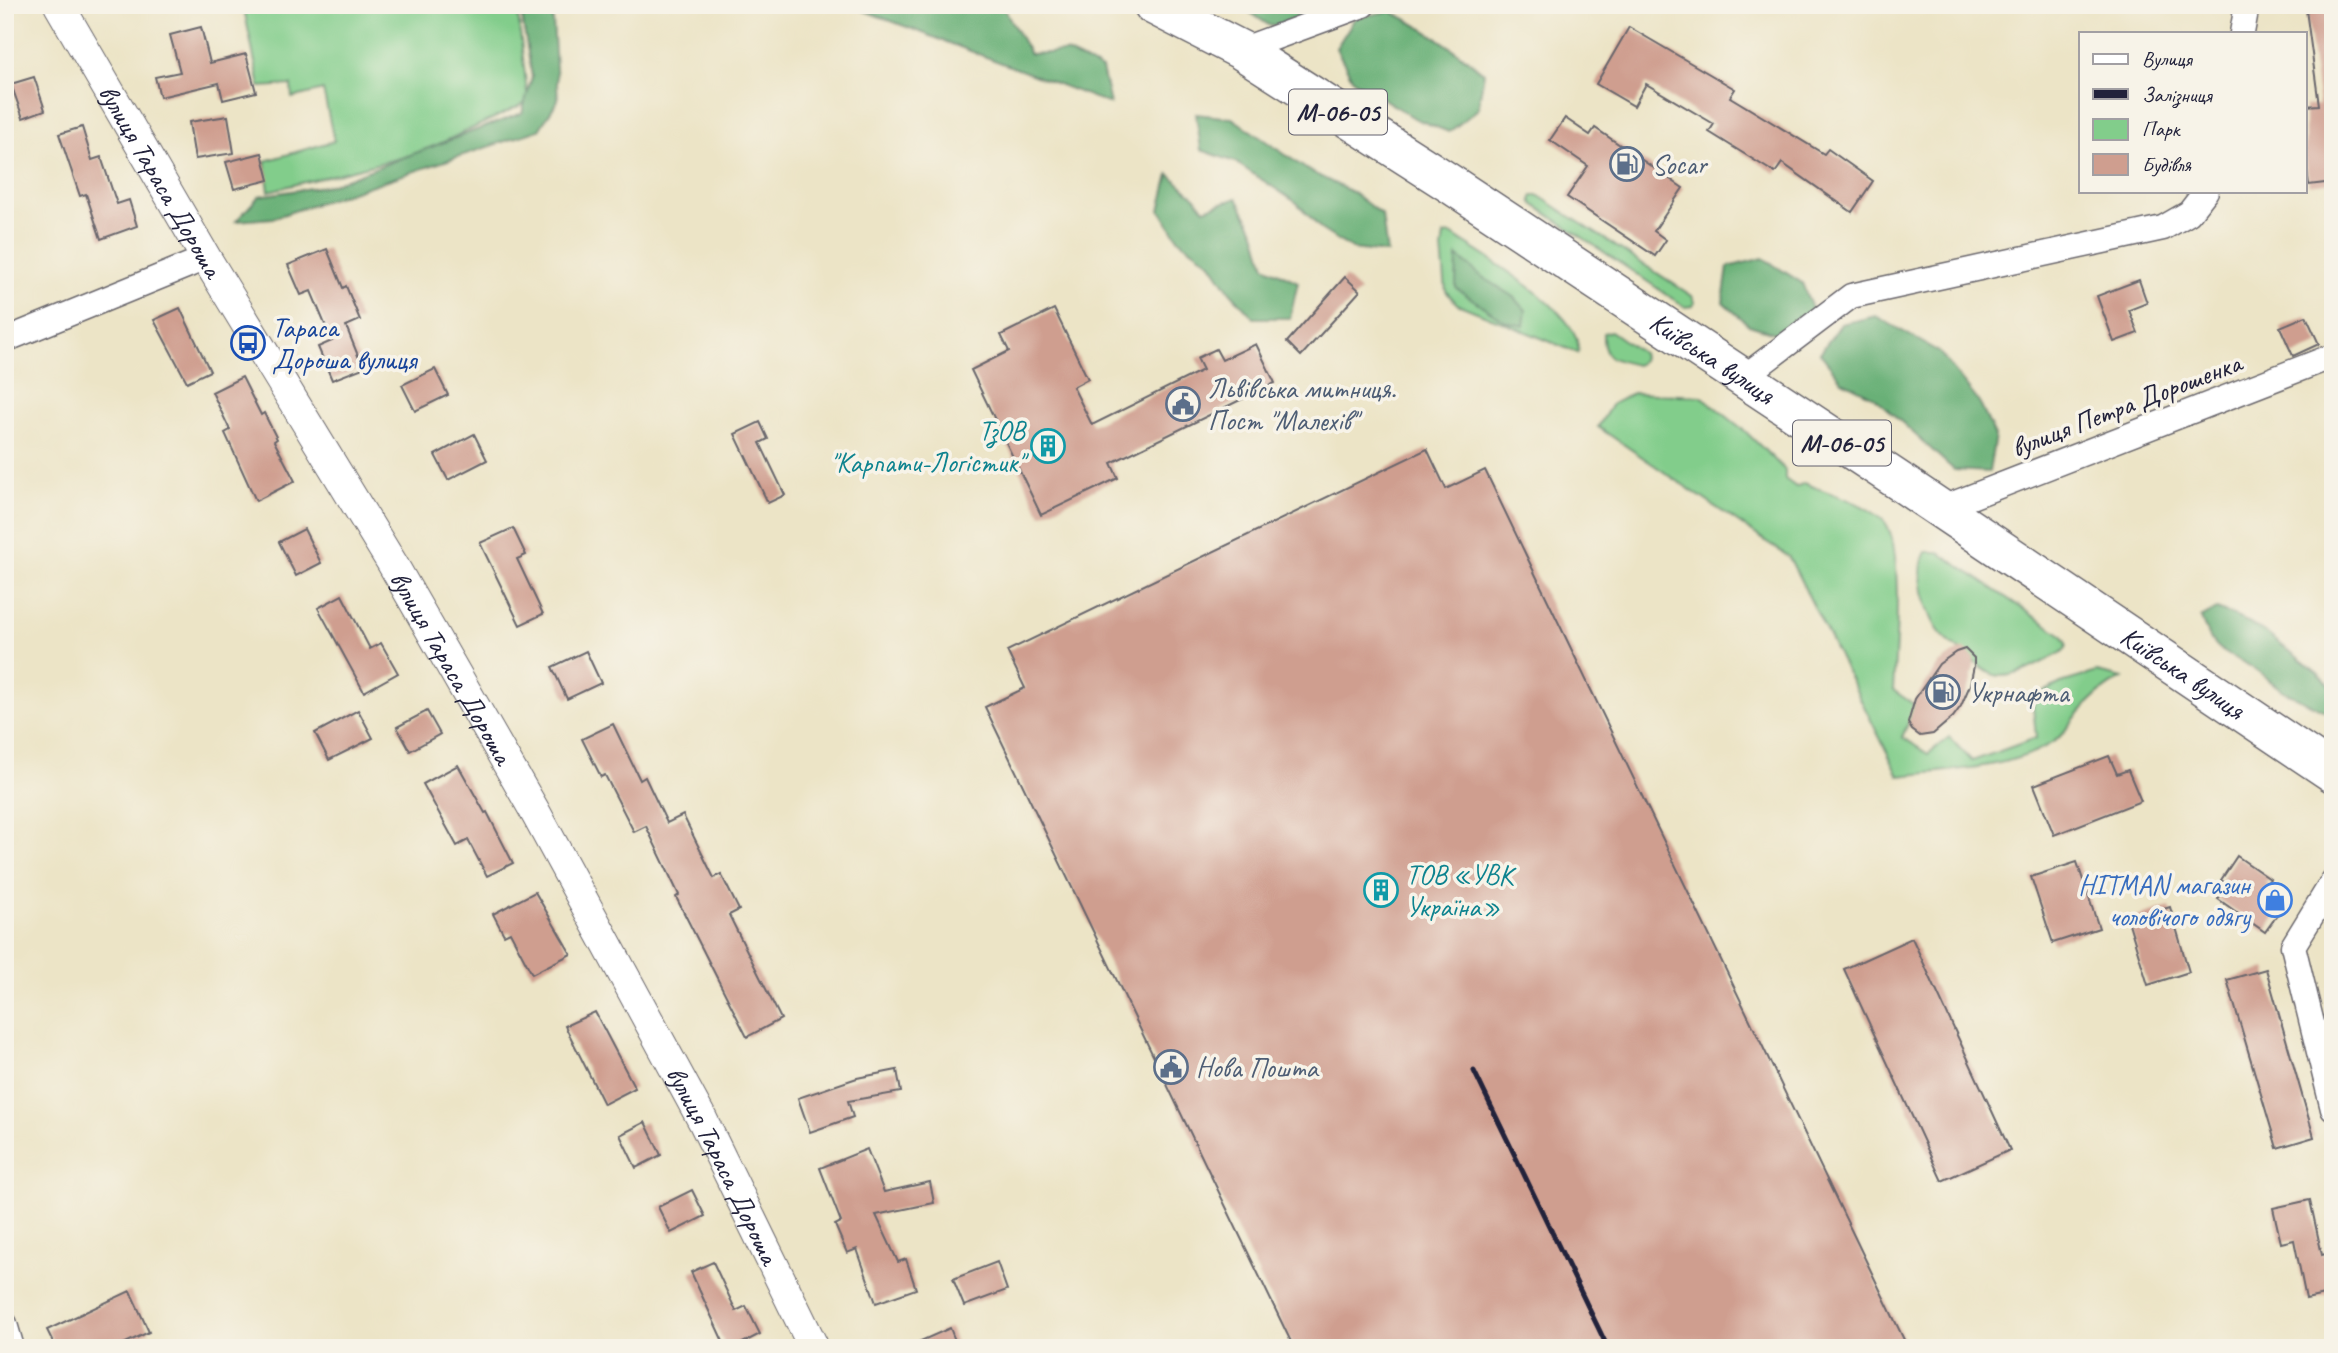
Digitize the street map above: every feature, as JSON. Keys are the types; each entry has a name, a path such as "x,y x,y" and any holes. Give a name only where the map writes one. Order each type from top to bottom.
{"highway":[{"name":"Київська вулиця","path":"1153,5 1241,50 1449,183 1744,377 2333,773"}],"street":[{"name":"вулиця Тараса Дороша","path":"59,5 206,258 392,563 533,808 704,1121 814,1348"},
{"path":"2242,32 2247,5"},
{"path":"1241,50 1353,7"},
{"path":"1744,377 1852,296 2163,228 2189,213 2205,192"},
{"path":"5,340 206,258"},
{"name":"вулиця Петра Дорошенка","path":"1940,509 2333,356"},
{"path":"2333,881 2292,946 2333,1109"},
{"path":"5,1324 12,1348"}],"green space":[{"path":"263,5 517,5 528,102 420,153 269,191 265,161 334,141 323,90 292,98 291,85 260,87 244,9"},
{"path":"520,5 552,5 558,100 539,130 273,218 236,221 259,196 330,185 522,113 532,77"},
{"path":"849,5 1002,5 1030,54 1066,52 1102,69 1110,104"},
{"path":"1239,5 1317,5 1307,19 1270,26"},
{"path":"1390,11 1439,39 1484,73 1478,109 1449,132 1416,119 1353,80 1336,48 1355,18"},
{"path":"1196,114 1232,118 1309,171 1352,192 1382,215 1387,253 1352,249 1322,230 1297,203 1235,162 1201,150"},
{"path":"1169,174 1196,198 1204,209 1237,198 1255,232 1265,266 1298,282 1290,318 1254,318 1230,292 1210,262 1179,240 1160,210"},
{"path":"1533,196 1539,196 1692,296 1695,302 1693,306 1685,307 1533,204"},
{"path":"1451,234 1529,286 1549,303 1566,320 1576,337 1578,353 1457,304 1446,291 1442,249 1444,235"},
{"path":"1457,256 1485,279 1515,298 1526,310 1524,326 1506,322 1456,288"},
{"path":"1763,258 1802,283 1815,316 1784,336 1749,325 1723,302 1728,267"},
{"path":"1876,316 1939,352 1979,402 1995,436 1989,472 1954,470 1874,397 1842,381 1820,353 1841,324"},
{"path":"1611,331 1642,353 1640,363 1636,365 1610,357 1604,349 1603,333"},
{"path":"1633,393 1701,396 1745,431 1785,470 1785,479 1796,487 1804,483 1865,508 1883,520 1890,531 1896,574 1897,628 1893,690 1916,706 1902,737 1928,754 1949,737 1972,761 2036,738 2033,705 2041,693 2061,683 2097,672 2123,678 2096,696 2059,738 2040,750 1980,767 1899,776 1789,557 1598,427 1612,404"},
{"path":"1926,552 1938,552 2062,635 2067,643 2066,648 2017,674 2001,676 1986,671 1947,640 1932,620 1922,584 1921,572"},
{"path":"2217,609 2266,633 2318,673 2333,688 2333,716 2284,691 2257,670 2215,645 2201,618"}],"building":[{"path":"2333,7 2333,129 2328,129 2330,150 2333,150 2333,182 2309,185 2306,163 2306,106 2319,105 2306,10"},
{"path":"201,27 210,63 246,54 256,92 223,100 219,83 160,97 155,77 180,72 170,35"},
{"path":"1629,27 1735,89 1730,97 1824,154 1828,149 1873,181 1852,212 1782,163 1775,173 1709,132 1714,124 1646,84 1634,106 1596,84"},
{"path":"34,77 45,110 23,118 11,84"},
{"path":"228,116 234,153 195,159 189,122"},
{"path":"1565,118 1590,135 1595,128 1683,188 1654,231 1666,240 1655,256 1567,197 1588,166 1550,140"},
{"path":"82,127 92,160 101,157 117,204 129,200 137,226 101,239 86,194 80,196 59,134"},
{"path":"262,153 269,180 234,189 226,162"},
{"path":"327,249 360,320 346,326 363,368 332,380 318,347 332,341 311,291 301,295 288,265"},
{"path":"1345,277 1360,291 1301,356 1287,342"},
{"path":"2139,280 2147,303 2129,310 2138,333 2114,342 2097,296"},
{"path":"180,308 210,371 187,382 154,320"},
{"path":"1054,309 1088,379 1073,387 1092,425 1203,370 1197,358 1216,349 1222,360 1256,344 1275,383 1111,463 1118,478 1041,515 971,370 1009,351 1001,335"},
{"path":"2306,316 2319,344 2293,356 2280,327"},
{"path":"435,369 448,395 415,411 402,385"},
{"path":"242,377 261,415 264,413 277,439 274,441 295,481 256,501 225,433 230,430 212,392"},
{"path":"760,422 768,439 760,443 785,495 768,503 735,434"},
{"path":"474,434 487,460 448,480 435,455"},
{"name":"ТОВ «УВК Україна»","path":"1427,449 1446,489 1485,470 1908,1348 1294,1348 985,707 1025,688 1007,651"},
{"path":"513,528 526,555 517,559 543,614 520,625 480,543"},
{"path":"304,529 321,563 296,576 279,542"},
{"path":"342,595 370,649 381,643 398,673 364,692 318,608"},
{"name":"Укрнафта","path":"1965,649 1974,658 1974,666 1961,706 1953,717 1933,734 1920,736 1908,723 1915,699 1939,664"},
{"path":"586,651 601,683 567,699 552,667"},
{"path":"358,710 373,738 329,760 315,733"},
{"path":"427,711 440,734 410,751 397,727"},
{"path":"613,724 640,780 645,777 667,823 683,815 714,878 721,874 739,910 729,915 781,1019 747,1037 676,897 679,895 646,826 634,832 605,775 601,777 582,739"},
{"path":"2109,756 2117,774 2128,770 2141,801 2054,835 2034,785"},
{"path":"458,765 485,813 487,812 513,863 487,876 468,840 457,846 423,784"},
{"path":"2237,856 2270,879 2266,884 2288,900 2265,932 2218,899 2228,885 2221,880"},
{"path":"2077,862 2099,928 2053,943 2031,877"},
{"path":"535,892 571,954 532,974 510,932 504,935 493,914"},
{"path":"2170,907 2189,972 2148,985 2128,920"},
{"path":"1912,938 2010,1150 1942,1181 1844,969"},
{"path":"2266,969 2314,1137 2277,1148 2227,980"},
{"path":"595,1012 635,1088 604,1104 565,1026"},
{"path":"897,1070 901,1092 848,1101 853,1117 810,1132 798,1098 857,1078"},
{"path":"645,1122 661,1155 636,1168 620,1135"},
{"path":"867,1149 884,1192 930,1182 934,1203 876,1215 898,1262 906,1259 916,1289 876,1303 857,1249 847,1253 835,1225 841,1222 820,1168"},
{"path":"692,1190 705,1216 671,1233 658,1207"},
{"path":"2310,1200 2322,1255 2333,1252 2333,1293 2306,1299 2294,1240 2281,1243 2273,1208"},
{"path":"713,1262 736,1311 746,1306 760,1334 733,1348 726,1348 691,1272"},
{"path":"997,1262 1007,1290 964,1306 953,1279"},
{"path":"130,1291 149,1332 115,1348 56,1348 47,1330"},
{"path":"950,1328 958,1348 905,1348"}],"railway":[{"path":"1474,1071 1608,1348"}],"place":[{"name":"Socar","path":"1627,164"},
{"name":"Тараса Дороша вулиця","path":"248,343"},
{"name":"Львівська митниця. Пост \"Малехів\"","path":"1183,404"},
{"name":"ТзОВ \"Карпати-Логістик\"","path":"1048,446"},
{"name":"Укрнафта","path":"1943,692"},
{"name":"ТОВ «УВК Україна»","path":"1381,890"},
{"name":"HITMAN магазин чоловічого одягу","path":"2275,900"},
{"name":"Нова Пошта","path":"1171,1067"}]}
